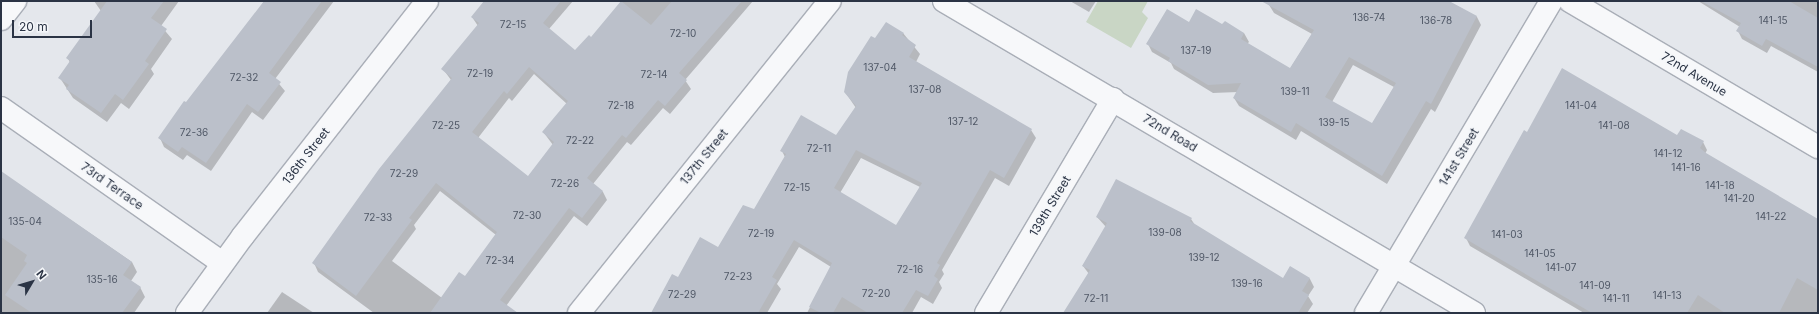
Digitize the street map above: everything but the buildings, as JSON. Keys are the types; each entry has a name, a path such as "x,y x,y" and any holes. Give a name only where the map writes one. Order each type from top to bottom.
{"street":[{"path":"1,19 15,1"},
{"name":"136th Street","path":"188,313 222,263 427,1"},
{"name":"137th Street","path":"579,313 830,1"},
{"name":"72nd Road","path":"944,1 1113,99 1474,313"},
{"name":"141st Street","path":"1366,313 1552,1"},
{"name":"72nd Avenue","path":"1570,1 1818,148"},
{"name":"139th Street","path":"986,313 1113,99"},
{"name":"73rd Terrace","path":"1,108 222,263"}],"green space":[{"path":"1098,1 1148,1 1142,12 1148,18 1131,48 1086,22"}]}
